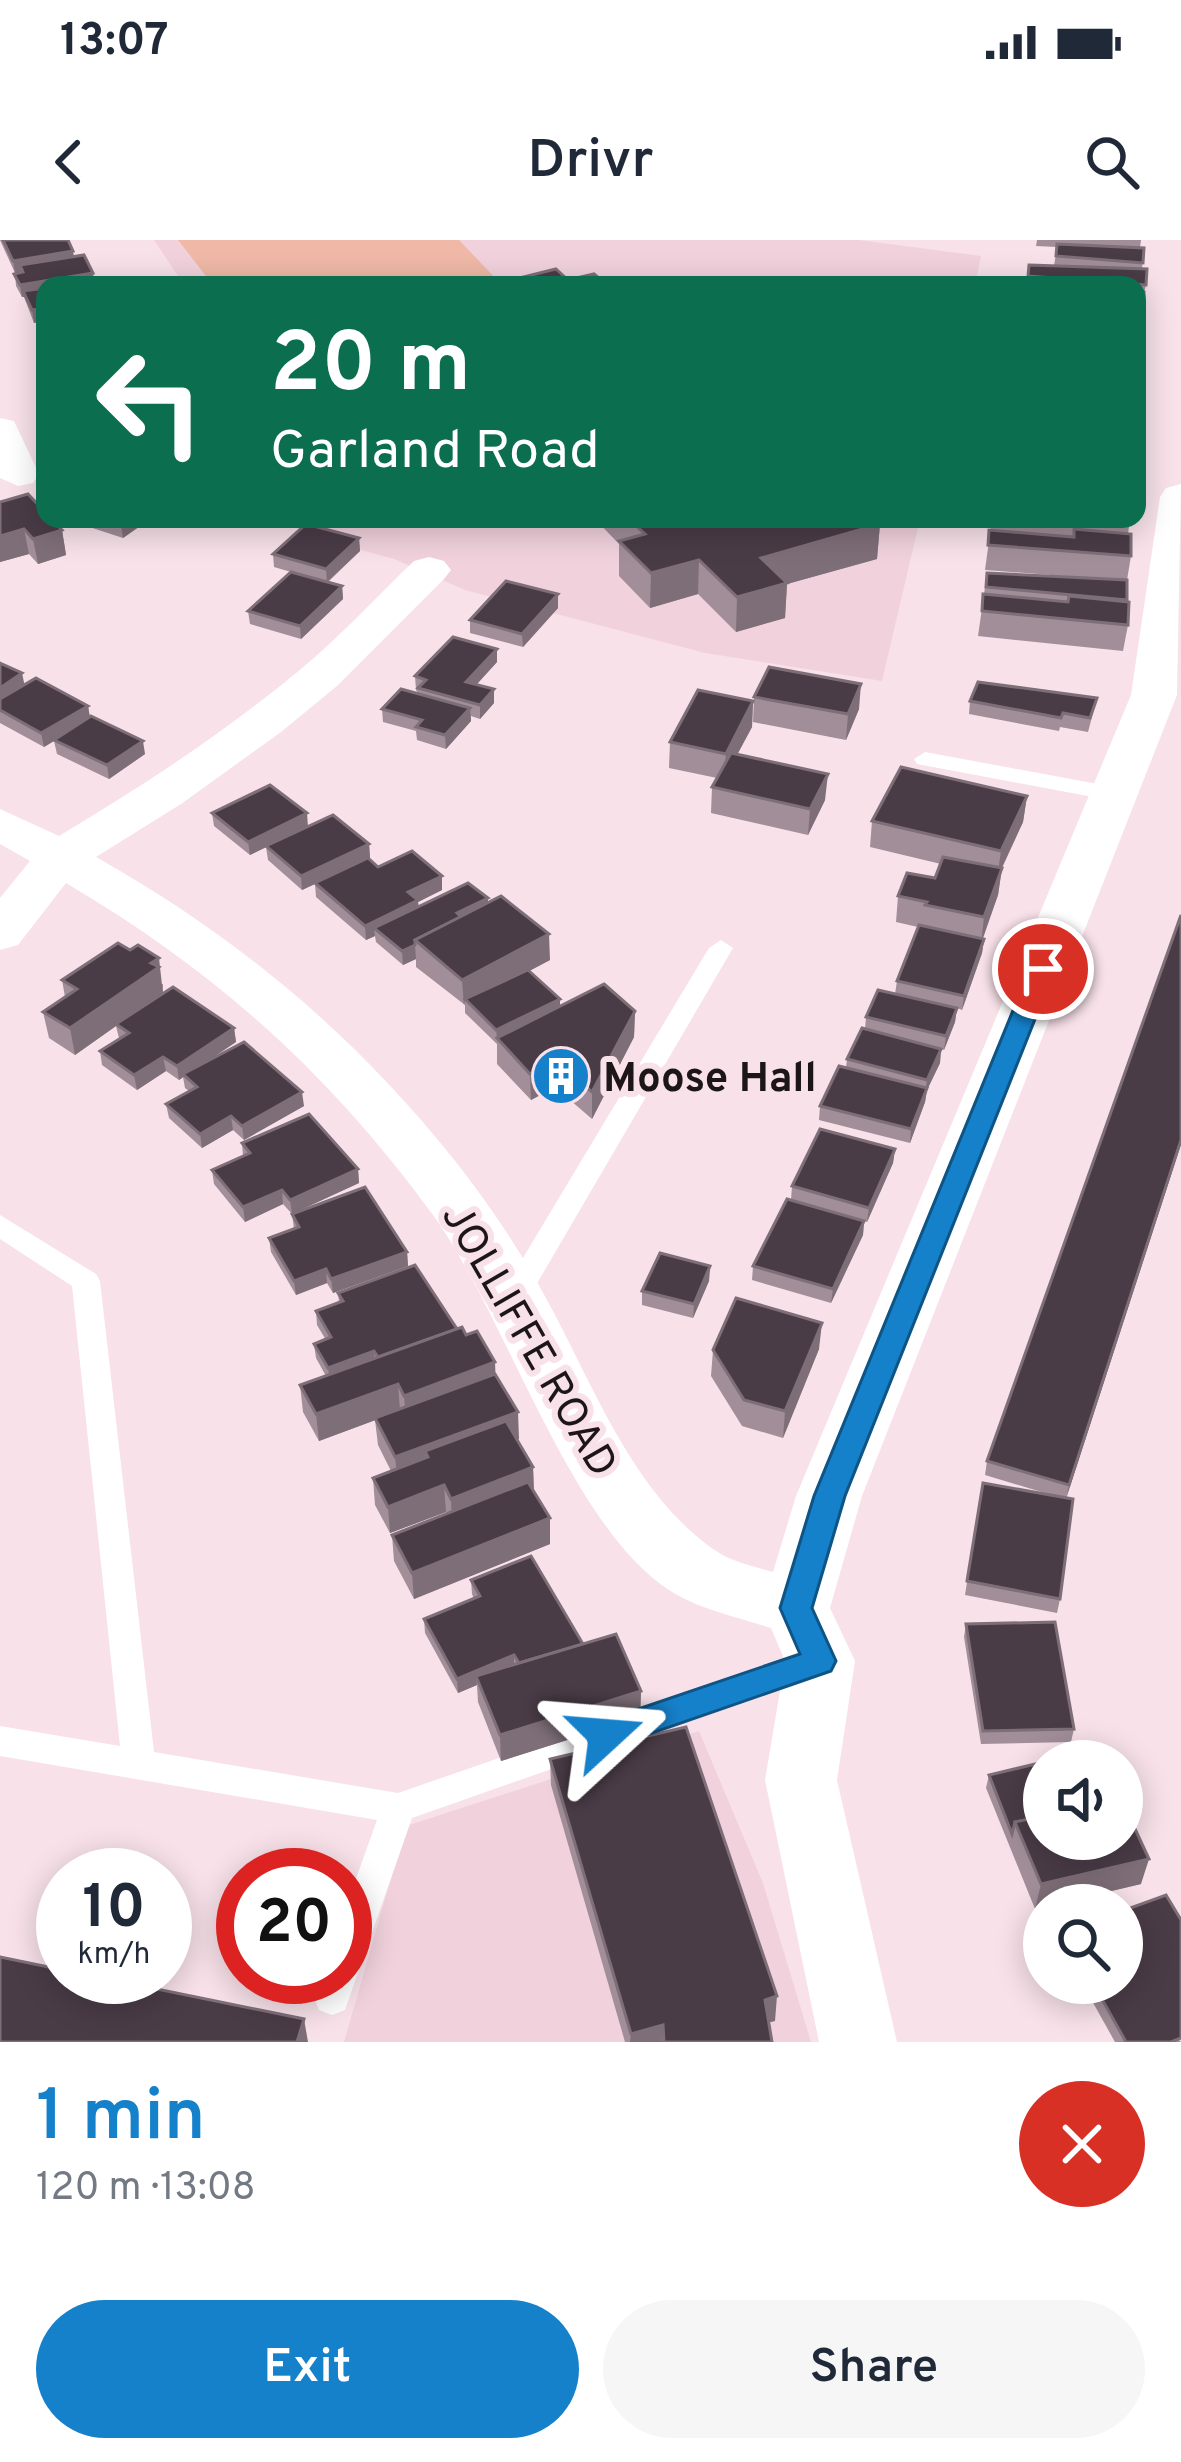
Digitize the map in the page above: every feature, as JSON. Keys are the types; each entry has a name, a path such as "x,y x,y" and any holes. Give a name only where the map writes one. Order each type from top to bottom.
{"street":[{"path":"0,430 18,474"},
{"path":"858,2042 801,1780 808,1634 829,1496 1114,794 1168,697 1181,497"},
{"path":"12,920 60,856 164,794 264,722 321,676 429,570"},
{"name":"JOLLIFFE ROAD","path":"0,824 60,856 263,989 355,1082 456,1206 515,1296 556,1386 609,1474 688,1569 808,1634"}],"lane":[{"path":"925,759 1114,794"},
{"path":"515,1296 722,948"},
{"path":"0,1225 86,1282 139,1767"},
{"path":"0,1741 398,1808 808,1634"},
{"path":"372,1883 398,1808"}],"shaded area":[{"path":"154,240 859,240 981,256 977,276 178,276"},
{"path":"178,240 459,240 493,276 206,276"},
{"path":"318,528 918,528 882,681 705,653 465,590 394,559 335,543"},
{"path":"699,1731 763,1883 811,2042 344,2042 355,2004 372,2004 372,1944 406,1826"}],"building":[{"path":"3,240 68,240 73,251 13,261"},
{"path":"1057,244 1144,248 1143,263 1056,256"},
{"path":"84,255 93,273 36,276 36,282 20,285 14,274 23,272 20,265"},
{"path":"1029,265 1147,269 1146,285 1146,276 1028,276"},
{"path":"556,269 564,276 527,276"},
{"path":"36,289 36,309 32,310 23,291"},
{"path":"28,494 36,502 36,528 62,530 33,539 24,529 0,536 0,502"},
{"path":"302,528 359,538 326,569 273,554"},
{"path":"639,528 866,528 761,558 787,583 737,597 699,560 651,573 619,541 645,534"},
{"path":"1074,529 1131,534 1131,556 988,545 989,530 1074,537"},
{"path":"291,572 342,586 300,626 248,611"},
{"path":"987,573 1127,580 1127,600 986,587"},
{"path":"506,581 558,594 522,634 470,620"},
{"path":"983,594 1129,602 1128,625 982,611"},
{"path":"453,637 497,649 466,682 494,689 480,705 418,688 426,680 415,676"},
{"path":"0,663 22,673 0,688"},
{"path":"769,667 861,684 848,714 754,697"},
{"path":"36,678 88,706 41,733 0,710 0,699"},
{"path":"978,682 1097,698 1090,718 1063,713 1061,718 970,701"},
{"path":"401,689 470,708 445,735 416,727 422,720 382,709"},
{"path":"698,690 753,701 726,754 670,742"},
{"path":"91,716 143,741 107,765 54,740"},
{"path":"731,753 828,774 810,809 712,787"},
{"path":"901,767 1027,796 1001,851 872,821"},
{"path":"270,785 307,813 248,842 212,813"},
{"path":"333,815 369,844 301,876 266,846"},
{"path":"412,851 442,876 408,892 418,900 365,926 315,883 368,858 378,867"},
{"path":"943,857 1002,868 984,917 898,896 907,873 935,878"},
{"path":"468,883 488,898 415,940 415,945 402,951 374,928"},
{"path":"501,896 549,934 462,980 415,940"},
{"path":"1181,915 1181,1140 1069,1485 987,1461"},
{"path":"919,925 984,939 964,996 897,981"},
{"path":"118,943 130,950 138,945 159,958 151,963 159,967 70,1028 43,1012 77,989 62,980"},
{"path":"528,970 560,999 496,1030 465,999"},
{"path":"604,984 635,1011 592,1092 555,1060 530,1074 497,1038"},
{"path":"173,987 234,1028 177,1066 163,1057 134,1075 100,1051 129,1033 116,1024"},
{"path":"878,990 957,1008 946,1036 866,1017"},
{"path":"862,1028 941,1049 927,1080 847,1059"},
{"path":"244,1042 302,1092 242,1126 231,1116 200,1134 166,1104 197,1087 183,1074"},
{"path":"839,1066 927,1088 911,1129 820,1106"},
{"path":"309,1114 358,1169 290,1200 282,1190 243,1207 212,1170 250,1153 242,1143"},
{"path":"820,1129 895,1149 869,1208 792,1186"},
{"path":"365,1187 407,1252 331,1279 326,1269 294,1281 269,1238 299,1227 292,1214"},
{"path":"787,1199 864,1221 833,1289 753,1266"},
{"path":"660,1253 710,1266 694,1304 642,1291"},
{"path":"415,1265 457,1329 378,1357 374,1351 328,1368 314,1344 331,1337 316,1311 343,1301 338,1293"},
{"path":"736,1298 822,1323 785,1411 744,1400 713,1350"},
{"path":"462,1327 466,1335 477,1331 495,1362 404,1396 398,1384 316,1414 300,1385"},
{"path":"495,1374 518,1412 395,1457 375,1418"},
{"path":"506,1421 533,1467 451,1499 444,1485 388,1507 373,1478 428,1457 425,1451"},
{"path":"528,1482 550,1518 412,1573 392,1535"},
{"path":"983,1483 1073,1499 1060,1599 967,1581"},
{"path":"531,1556 583,1644 519,1663 514,1655 457,1679 424,1619 480,1596 471,1580"},
{"path":"1055,1622 1074,1729 983,1731 966,1624"},
{"path":"616,1634 641,1691 500,1735 476,1676"},
{"path":"686,1727 777,1996 765,2000 772,2042 664,2042 663,2025 631,2034 550,1759"},
{"path":"1023,1767 1023,1820 1015,1822 1012,1834 989,1775"},
{"path":"1143,1846 1149,1859 1041,1884 1031,1860 1143,1860"},
{"path":"1166,1895 1181,1920 1181,2038 1171,2042 1126,2042 1105,2004 1143,2004 1143,1903"},
{"path":"0,1957 36,1964 36,2004 192,2004 192,1996 304,2019 297,2042 0,2042"}],"place":[{"name":"Moose Hall","path":"561,1076"}],"route":[{"path":"606,1735 820,1661 796,1608 829,1496 1043,969"}]}
